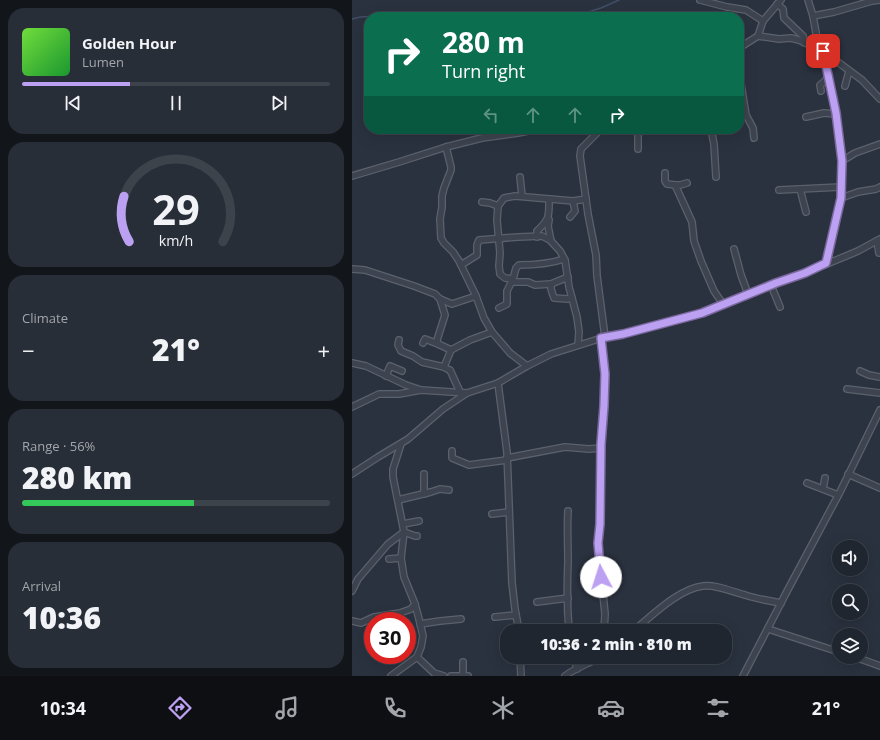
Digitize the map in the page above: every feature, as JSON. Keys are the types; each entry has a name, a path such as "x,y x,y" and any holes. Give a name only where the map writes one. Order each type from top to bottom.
{"street":[{"path":"700,0 746,10 763,21"},
{"path":"808,0 813,16 818,44 823,51 836,114 842,161 841,198 826,263"},
{"path":"813,16 880,0"},
{"path":"758,36 763,21 779,2 783,9 784,18 803,36 804,43"},
{"path":"744,45 758,36 791,38 804,43 823,51 862,80 880,99"},
{"path":"844,86 850,71"},
{"path":"821,91 820,85 828,76"},
{"path":"744,103 746,115 753,128 754,138"},
{"path":"806,117 824,113 836,114"},
{"path":"352,182 352,176 446,147 482,138 506,134"},
{"path":"596,134 582,148 580,156 596,255 605,374 601,448 600,524 598,543 605,614 604,624"},
{"path":"638,134 638,149"},
{"path":"712,134 716,177"},
{"path":"842,161 855,153 880,144"},
{"path":"446,147 451,170 442,196 440,219 442,238 444,243 453,252 460,265 492,332 510,353 527,366"},
{"path":"666,173 665,181 667,184 680,185 687,183"},
{"path":"520,177 522,196"},
{"path":"676,185 692,222 694,241 701,261 714,291 723,304"},
{"path":"779,190 841,187"},
{"path":"841,198 880,187"},
{"path":"800,189 806,207 806,212"},
{"path":"568,277 551,284 535,285 528,282 504,278 500,274 497,220 498,206 504,198 515,196 573,201 586,199"},
{"path":"549,199 548,226 551,241"},
{"path":"570,217 575,211 573,201"},
{"path":"482,202 498,206"},
{"path":"537,236 537,231 545,224 549,215"},
{"path":"460,265 477,255 479,240 542,236 551,241 560,251 564,259 577,317 579,332 578,345"},
{"path":"352,474 401,444 443,409 467,393 498,383 550,354 603,338 702,313 805,273 858,251 878,240 879,253"},
{"path":"734,249 748,294"},
{"path":"499,308 507,304 507,292 516,268 519,265 536,265 564,259"},
{"path":"352,268 366,270 414,286 435,294 440,299 452,304 476,296"},
{"path":"551,284 554,298 572,298"},
{"path":"771,285 780,307"},
{"path":"438,344 437,340 445,314 440,299"},
{"path":"444,367 451,350 470,340 492,332"},
{"path":"423,343 425,339 451,350"},
{"path":"399,340 398,345 401,351 422,362 444,367 450,370 460,392"},
{"path":"352,363 366,366 406,385 421,390"},
{"path":"386,376 390,366 402,371"},
{"path":"860,371 869,375 880,377"},
{"path":"498,383 507,459 512,583 518,624"},
{"path":"847,389 880,393"},
{"path":"352,407 379,394 399,394 421,390 467,393"},
{"path":"743,676 838,495 880,410"},
{"path":"391,676 417,657 422,642 420,624 415,604 404,577 401,558 404,532 393,477 393,469 401,444"},
{"path":"452,451 452,458 469,465 565,448 601,448"},
{"path":"424,474 424,494"},
{"path":"848,474 880,488"},
{"path":"823,489 825,478"},
{"path":"807,483 838,495"},
{"path":"398,500 440,489 449,490"},
{"path":"568,511 569,624"},
{"path":"492,514 509,512"},
{"path":"403,524 419,521"},
{"path":"404,532 417,536"},
{"path":"352,591 358,579 388,544 404,532"},
{"path":"389,560 401,558"},
{"path":"642,624 672,599 702,586 718,588 746,596 781,603"},
{"path":"537,602 568,598"},
{"path":"352,621 361,623 374,618 400,613 411,609 415,604"},
{"path":"495,617 516,614"},
{"path":"420,624 461,619"},
{"path":"768,629 832,650"},
{"path":"417,657 434,673 444,676"},
{"path":"463,662 463,676"},
{"path":"868,662 880,666"},
{"path":"520,664 521,676"},
{"path":"576,664 577,668"},
{"path":"565,676 587,664"},
{"path":"451,676 468,676"}],"waterway":[{"path":"588,12 619,0"},
{"path":"352,19 364,17"}],"route":[{"path":"601,577 598,543 600,524 601,444 605,374 601,338 623,334 702,313 805,273 826,263 841,198 842,161 836,113 823,51"}]}
